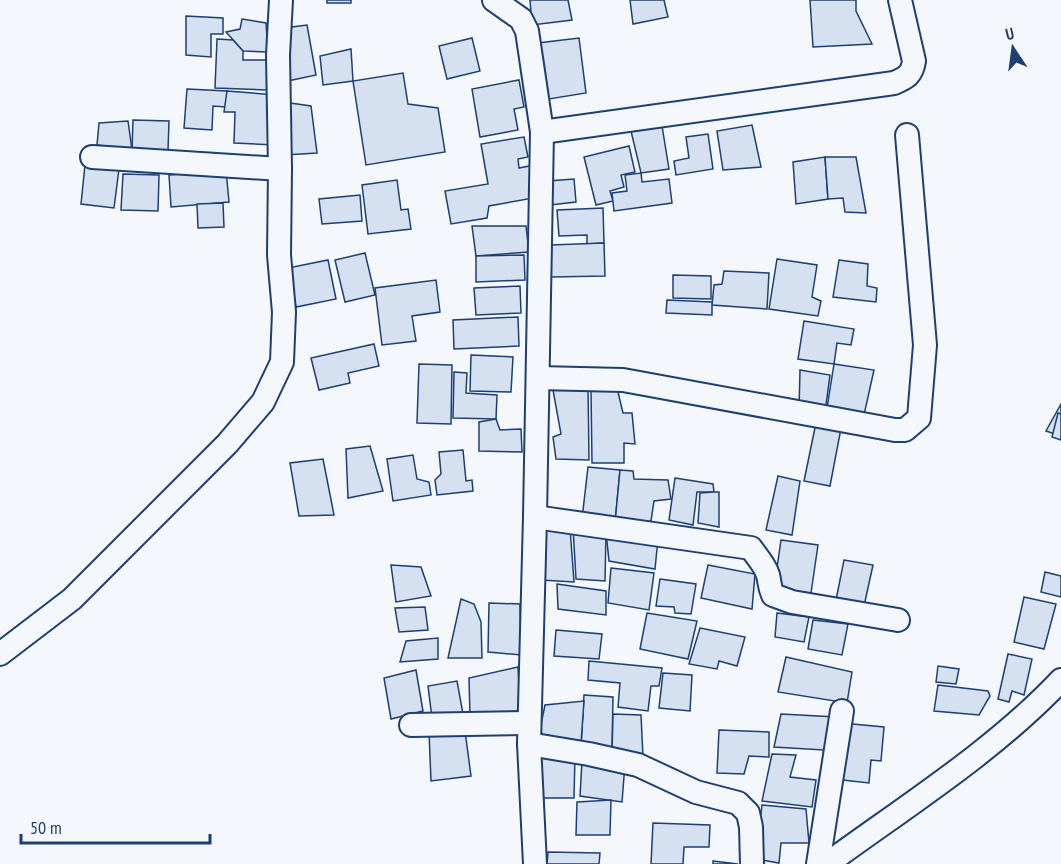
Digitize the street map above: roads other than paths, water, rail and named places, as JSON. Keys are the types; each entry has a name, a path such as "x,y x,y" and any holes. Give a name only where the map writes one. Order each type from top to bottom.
{"street":[{"path":"0,654 72,599 227,444 263,402 282,362 284,312 279,255 280,0"},
{"path":"494,0 521,19 527,31 542,132 529,734 535,864"},
{"path":"542,132 894,83 908,78 914,61 900,0"},
{"path":"537,378 623,380 895,430 905,429 919,418 925,345 907,135"},
{"path":"92,158 280,169"},
{"path":"535,517 751,548 763,563 773,595 792,602 898,620"},
{"path":"827,864 982,750 1040,702 1061,680"},
{"path":"818,864 842,711"},
{"path":"411,725 529,734 589,754 638,765 696,792 738,803 748,813 751,827 752,864"}]}
